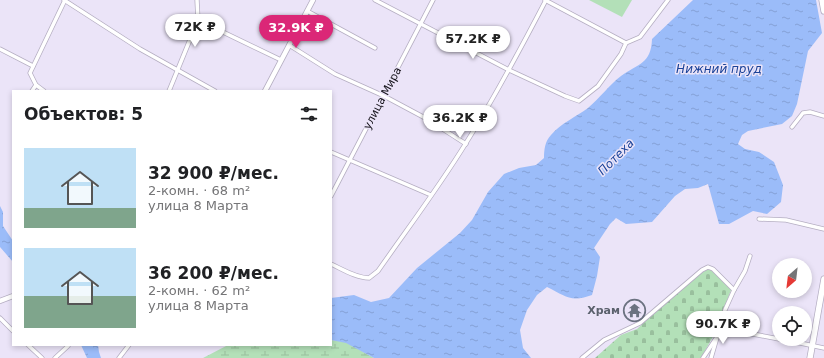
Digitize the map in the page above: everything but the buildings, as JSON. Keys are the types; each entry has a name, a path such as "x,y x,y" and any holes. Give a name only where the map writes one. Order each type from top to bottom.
{"main road":[{"path":"822,0 824,11"},
{"path":"812,345 824,279"},
{"path":"810,358 812,346"}],"street":[{"path":"43,90 36,84 30,73 65,0 140,49 213,90"},
{"path":"169,90 198,20 197,0"},
{"path":"266,90 313,0"},
{"path":"375,0 510,70 579,101 598,86 621,54 626,43 640,37 668,0"},
{"name":"улица Мира","path":"332,194 384,96 432,0"},
{"path":"332,264 366,278 369,278 378,271 466,144 510,70 546,0 626,43"},
{"path":"307,11 375,48"},
{"path":"198,20 281,60"},
{"path":"289,45 335,74 384,96 427,119 466,144"},
{"path":"0,49 33,66"},
{"path":"33,90 36,84"},
{"path":"792,127 803,113 810,112 824,116"},
{"path":"332,152 431,196"},
{"path":"759,219 786,220 824,229"},
{"path":"703,358 721,328 725,310 734,290 745,272 750,256"},
{"path":"582,358 604,340 640,323 702,270 708,267 713,269 734,290"},
{"path":"0,301 12,296"},
{"path":"0,318 12,330"},
{"path":"721,328 772,338"},
{"path":"711,358 718,334"},
{"path":"812,345 824,348"},
{"path":"29,346 42,358"},
{"path":"55,358 68,346"},
{"path":"120,357 128,346"}],"green space":[{"path":"589,0 632,0 622,17"},
{"path":"706,270 712,270 730,287 731,290 715,333 701,358 595,358 621,335 637,329 686,284"},
{"path":"332,340 346,342 374,358 203,358 226,346 332,346"}],"water":[{"name":"Нижний пруд","path":"693,0 816,0 822,33 808,51 797,104 792,116 782,124 748,131 742,135 738,144 745,149 759,152 774,162 783,185 781,202 767,214 753,211 729,224 719,224 708,184 698,188 685,189 675,196 652,222 626,224 616,218 610,224 594,248 600,257 592,295 573,298 564,296 547,287 537,295 527,310 520,330 523,348 531,358 374,358 346,343 332,340 332,298 354,295 371,302 389,298 417,268 460,233 472,220 488,192 504,174 519,168 536,165 544,158 546,143 555,131 588,108 612,83 643,62 649,54 652,39"},
{"path":"0,206 3,212 3,226 12,240 12,261 0,247"},
{"path":"81,346 98,346 101,358 87,358"}],"place":[{"name":"Храм","path":"635,310"}],"water label":[{"name":"Потеха","path":"616,157"}]}
